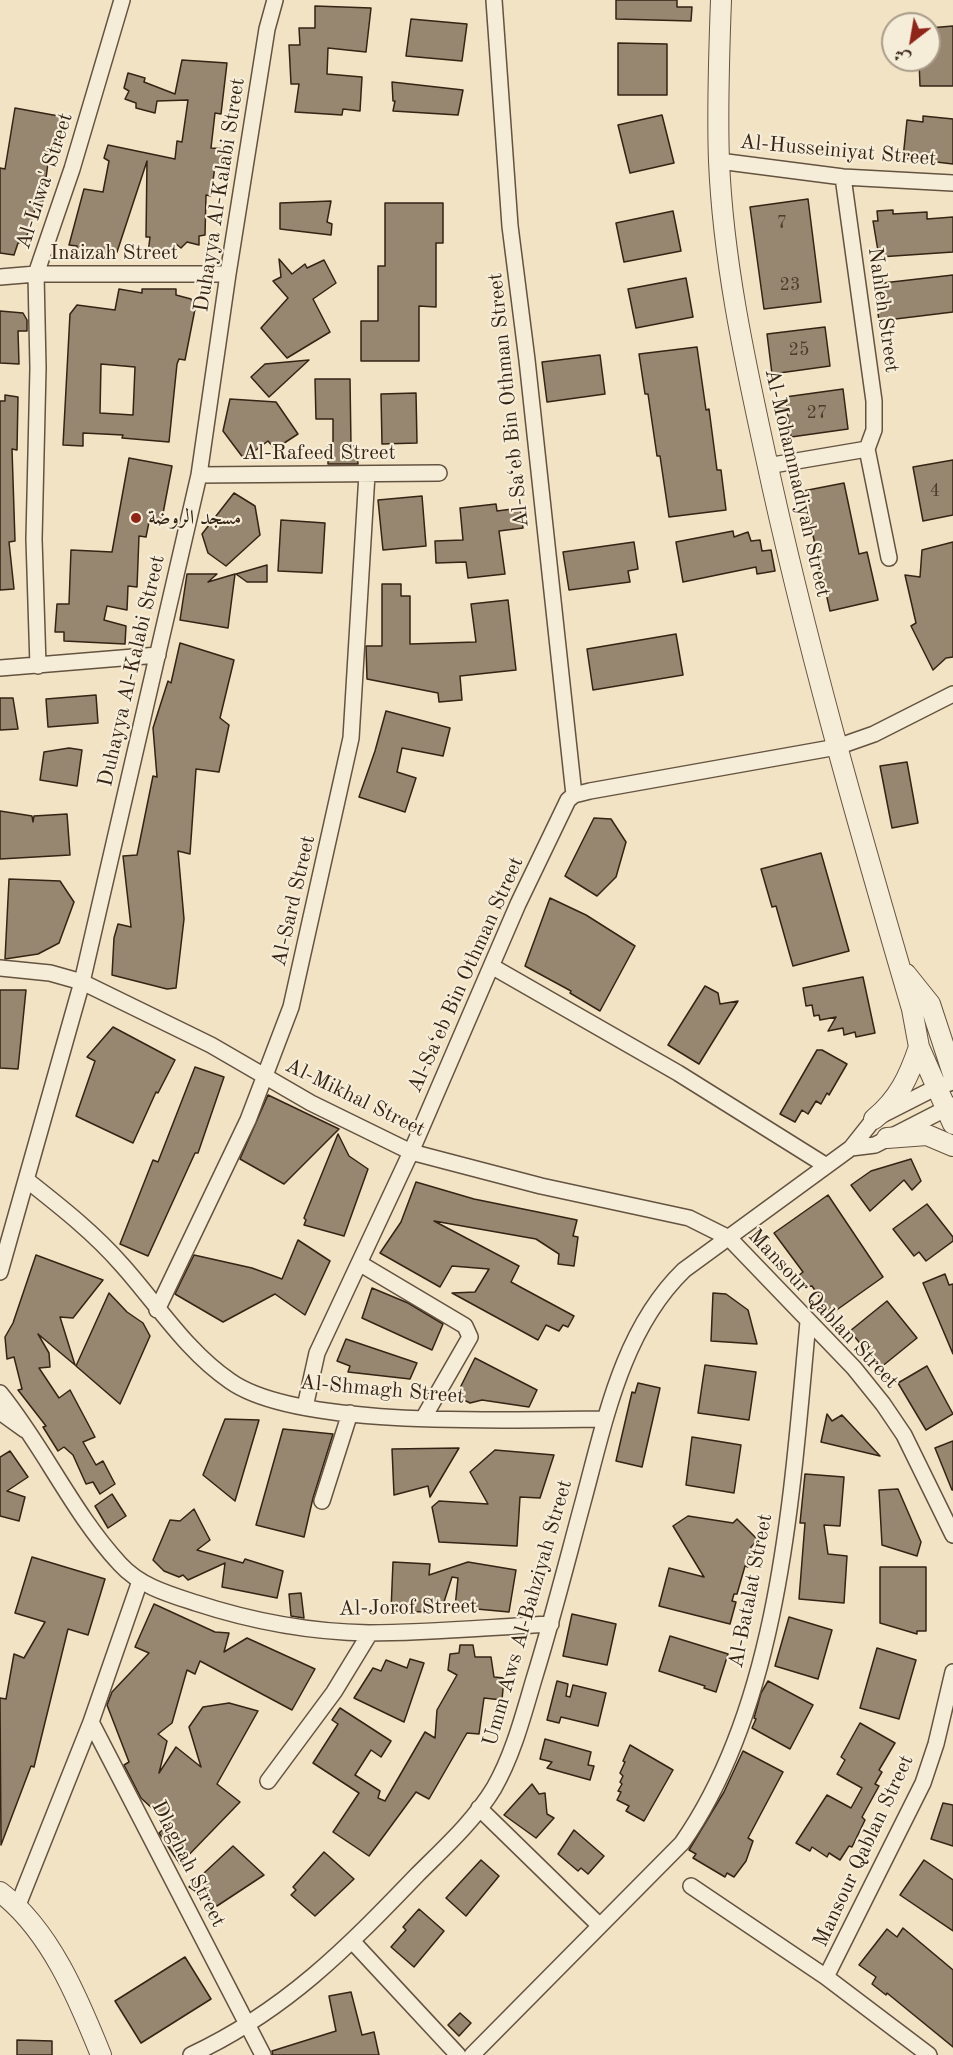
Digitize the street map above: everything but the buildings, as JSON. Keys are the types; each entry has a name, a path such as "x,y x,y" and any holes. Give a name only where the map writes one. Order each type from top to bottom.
{"street":[{"name":"Al-Liwa' Street","path":"38,666 34,539 38,368 36,274 72,169 122,0"},
{"name":"Duhayya Al-Kalabi Street","path":"0,1272 28,1181 82,982 199,475 267,29 275,0"},
{"name":"Al-Sa‘eb Bin Othman Street","path":"305,1407 317,1353 411,1152 528,885 565,806 574,795 527,360 510,226 494,0"},
{"name":"Al-Mohammadiyah Street","path":"721,0 718,96 719,161 729,254 745,362 789,567 837,747 912,1009 919,1047 945,1085 950,1112"},
{"name":"Al-Husseiniyat Street","path":"719,161 843,177 953,183"},
{"name":"Nahleh Street","path":"843,177 874,401 874,430 867,449 889,558"},
{"name":"Inaizah Street","path":"0,277 36,274 228,274"},
{"path":"767,466 867,449"},
{"name":"Al-Rafeed Street","path":"199,475 439,472"},
{"name":"Al-Sard Street","path":"158,1310 266,1078 291,1007 351,738 367,474"},
{"path":"0,668 158,655"},
{"path":"574,795 837,747 874,734 953,694"},
{"name":"Al-Mohammadiyah Street","path":"900,966 930,1005 946,1033 953,1074"},
{"path":"493,967 678,1073 825,1165"},
{"name":"Al-Mikhal Street","path":"0,968 50,973 82,982 211,1046 360,1128 411,1152 541,1186 689,1218 729,1238"},
{"path":"874,1119 888,1108 903,1089 919,1047"},
{"name":"Umm Aws Al-Bahziyah Street","path":"191,2055 247,2026 313,1979 353,1942 480,1808 493,1789 518,1733 551,1623 605,1419 625,1360 645,1319 664,1289 684,1269 851,1148 874,1119 945,1085"},
{"name":"Umm Aws Al-Bahziyah Street","path":"851,1148 875,1145 950,1112"},
{"path":"887,1138 927,1135 953,1146"},
{"name":"Al-Shmagh Street","path":"28,1181 100,1241 158,1310 205,1359 231,1382 264,1398 305,1407 350,1413 424,1417 605,1419"},
{"name":"Mansour Qablan Street","path":"729,1238 854,1368 904,1435 953,1535"},
{"path":"359,1263 465,1326 470,1336 424,1417"},
{"name":"Al-Batalat Street","path":"472,2055 682,1843 706,1808 730,1756 769,1631 794,1471 808,1322"},
{"name":"Al-Jorof Street","path":"0,1393 18,1414 25,1430 73,1504 120,1565 140,1581 162,1592 247,1618 324,1630 370,1633 551,1623"},
{"path":"322,1501 350,1413"},
{"path":"1,1414 25,1430"},
{"path":"18,1905 92,1722 140,1581"},
{"path":"268,1781 334,1692 370,1633"},
{"name":"Mansour Qablan Street","path":"826,1977 923,1783 936,1744 953,1672"},
{"name":"Dlaghah Street","path":"92,1722 263,2055"},
{"path":"480,1808 599,1925"},
{"path":"691,1886 826,1977 929,2055"},
{"path":"0,1892 18,1905 37,1929 62,1972 101,2055"},
{"path":"353,1942 458,2055"}],"place":[{"name":"مسجد الروضة","path":"136,518"}]}
